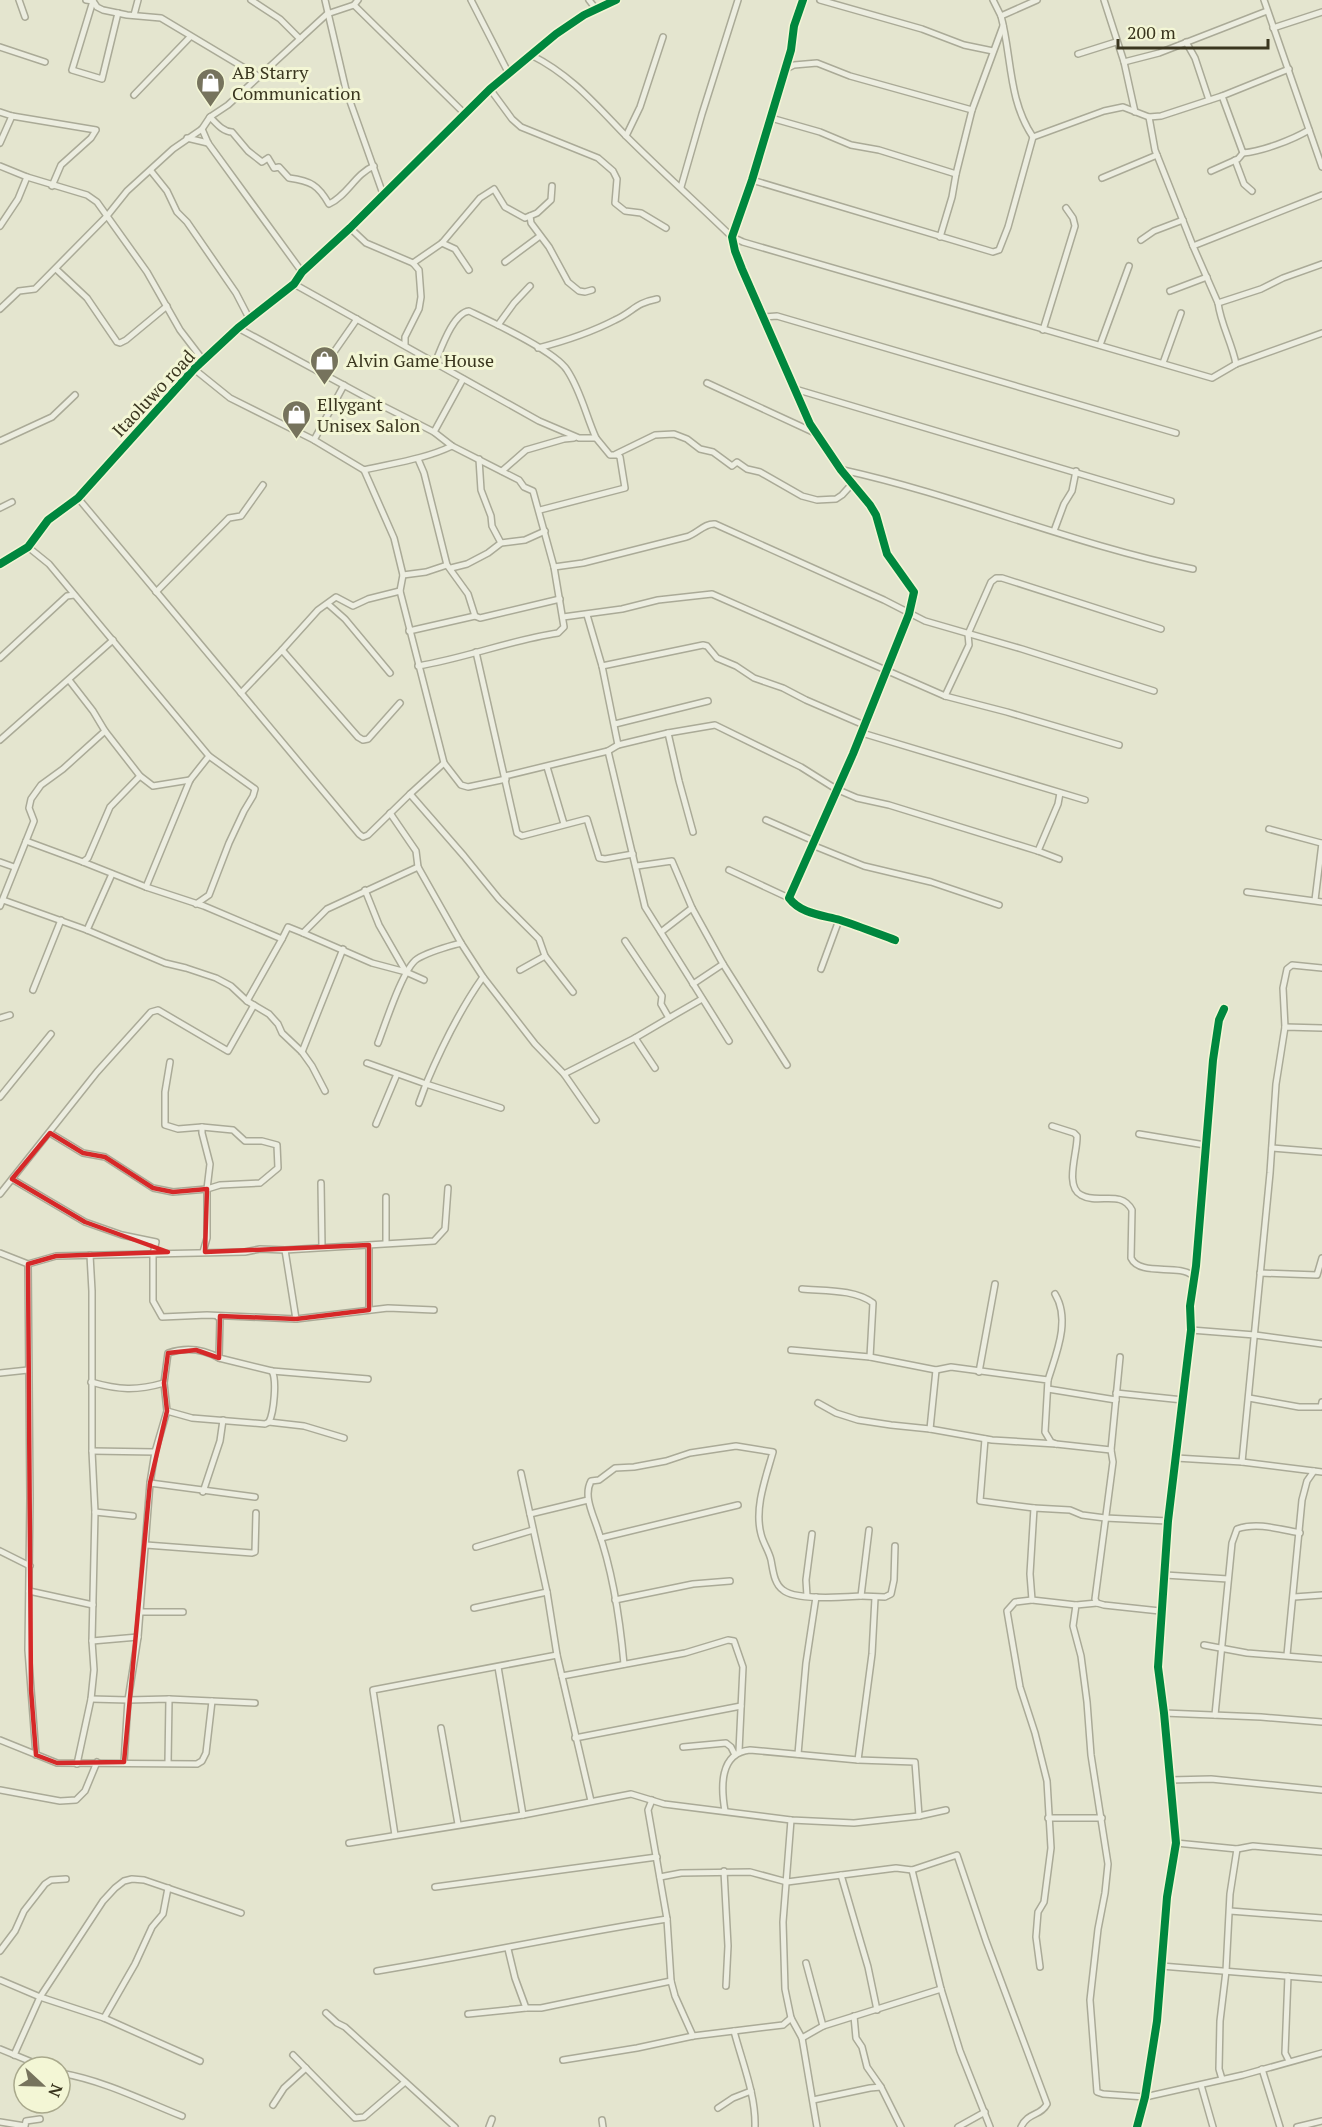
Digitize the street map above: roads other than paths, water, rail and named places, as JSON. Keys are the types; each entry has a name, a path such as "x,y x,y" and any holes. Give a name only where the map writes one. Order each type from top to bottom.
{"street":[{"path":"19,0 25,17"},
{"path":"134,15 138,0"},
{"path":"251,0 280,19 300,39"},
{"path":"325,0 346,90 383,194"},
{"path":"471,0 509,74"},
{"path":"589,0 596,9"},
{"name":"Itaoluwo road","path":"0,564 28,547 48,520 78,498 203,360 238,328 294,284 302,272 350,228 490,89 556,34 596,9 616,0"},
{"path":"681,187 738,0"},
{"path":"789,898 862,734 909,614 914,592 887,554 876,515 815,433 739,260 732,237 771,118 791,50 794,26 803,0"},
{"path":"820,0 922,29 964,45 993,51"},
{"path":"752,180 841,205 940,237 993,252 999,250 1008,227 1033,137 1020,112 1011,82 1004,26 993,0"},
{"path":"1001,16 1036,0"},
{"path":"1106,0 1116,42 1124,62 1135,112"},
{"path":"1264,0 1322,167"},
{"path":"118,13 102,79 72,70 89,1 97,7 118,13 161,18 258,76"},
{"path":"0,309 19,291 35,289 107,216 127,191 173,148 202,129 210,117 228,105 327,14 356,2 465,114"},
{"path":"1124,62 1153,55 1267,11"},
{"path":"1273,28 1322,12"},
{"path":"940,237 952,197 972,110 1004,26"},
{"path":"134,95 190,37"},
{"path":"626,136 640,107 663,37"},
{"path":"1078,54 1116,42"},
{"path":"1186,42 1196,58 1209,100"},
{"path":"0,47 45,62"},
{"path":"531,55 557,69 575,83 626,136 732,237 743,242 1212,378 1236,364 1322,333"},
{"path":"784,70 794,65 817,63 850,76 972,110"},
{"path":"1123,107 1149,117 1161,116 1222,96 1289,69"},
{"path":"490,89 507,113 521,127 598,158 613,171 617,179 615,203 625,211 641,213 666,228"},
{"path":"1222,96 1243,153"},
{"path":"1033,137 1104,111 1123,107 1131,100"},
{"path":"0,112 12,117 96,129 91,138 61,165 52,186"},
{"path":"0,143 12,117"},
{"path":"210,117 221,128 232,132 248,151 262,162 268,158 273,168 279,167 289,178 301,178 321,190 329,204 350,188 363,172 374,166"},
{"path":"1149,117 1157,155 1218,303 1222,324 1232,346 1236,364"},
{"path":"771,118 820,132 851,145 879,150 956,174"},
{"path":"202,129 208,143 302,272"},
{"path":"1211,171 1235,160 1243,153 1254,152 1297,137 1309,130"},
{"path":"187,138 208,143"},
{"path":"1102,178 1157,155"},
{"path":"1235,160 1244,183 1252,191"},
{"path":"0,166 52,186 87,195 97,202 147,272 180,330 203,360"},
{"path":"151,171 167,191 177,212 187,222 236,293 250,320"},
{"path":"0,226 18,199 27,177"},
{"path":"413,264 442,243 480,198 494,189 505,207 525,218 537,213 551,200 552,186"},
{"path":"1193,246 1322,195"},
{"path":"1043,330 1075,226 1066,208"},
{"path":"530,216 531,223 549,247 568,282 579,291 592,290"},
{"path":"1141,240 1154,231 1183,220"},
{"path":"350,228 358,238 366,243 413,264 419,270 421,297 419,309 405,337 405,344"},
{"path":"505,262 540,236"},
{"path":"442,243 455,249 469,270"},
{"path":"1218,303 1261,289 1283,278 1322,264"},
{"path":"1100,345 1129,266"},
{"path":"56,269 87,298 117,342 126,340 167,306"},
{"path":"1170,291 1207,277"},
{"path":"294,284 539,420 579,438"},
{"path":"498,325 530,286"},
{"path":"538,348 570,340 618,319 640,303 657,299"},
{"path":"435,363 444,340 463,312 469,312 498,325 556,359 566,368 584,404 596,438 610,454 618,455"},
{"path":"1163,363 1181,313"},
{"path":"764,317 777,316 1176,433"},
{"path":"321,372 357,319"},
{"path":"238,328 434,432 452,446 519,480 524,487 533,491 555,567 564,627 558,633 418,666"},
{"path":"194,369 236,402 314,440 364,470 394,537 403,575 400,591 444,763 461,785 468,788 597,752 608,751 618,745 716,725 801,766 836,789 857,798 889,805 1059,859"},
{"path":"434,432 464,379"},
{"path":"707,383 815,433"},
{"path":"314,440 344,385"},
{"path":"795,389 1171,501"},
{"path":"0,441 52,417 75,395"},
{"path":"618,455 616,454 655,435 674,434 700,448 713,452 732,466 737,462 808,498 824,501 836,499 852,484"},
{"path":"502,471 526,450 564,439 596,438"},
{"path":"364,470 418,459 452,446"},
{"path":"540,510 625,488 618,455"},
{"path":"418,459 424,473 449,567 468,594 475,616"},
{"path":"479,459 481,490 492,526 501,543"},
{"path":"841,470 902,485 1054,531 1193,569"},
{"path":"1054,531 1064,504 1072,491 1076,471"},
{"path":"156,592 229,518 241,516 263,485"},
{"path":"78,498 363,837 368,835 444,763"},
{"path":"0,508 12,502"},
{"path":"555,567 575,565 686,537 696,534 711,524 752,540 884,600 909,614 1154,691"},
{"path":"403,575 467,564 501,543 525,540 545,531"},
{"path":"28,547 49,564 209,756 255,789 229,843 209,895 196,904"},
{"path":"945,696 969,645 968,634 991,582 999,578 1161,629"},
{"path":"241,693 318,610 336,597 353,606 368,599 400,591"},
{"path":"563,617 587,615 658,600 712,594 945,696 1119,745"},
{"path":"0,658 67,596 74,595"},
{"path":"409,631 475,616 480,618 560,599"},
{"path":"328,603 345,619 390,673"},
{"path":"587,615 602,666 618,745"},
{"path":"0,740 113,640"},
{"path":"602,666 703,645 708,646 717,658 736,666 754,678 783,688 864,725"},
{"path":"282,650 363,740 368,740 400,703"},
{"path":"476,652 519,835 587,819 599,858 633,854"},
{"path":"69,680 140,776 153,786 190,780"},
{"path":"615,724 708,701"},
{"path":"0,906 34,821 29,808 31,799 41,785 63,769 105,731"},
{"path":"668,733 693,832"},
{"path":"862,734 1085,800"},
{"path":"608,751 645,907 729,1041"},
{"path":"146,887 190,780 209,756"},
{"path":"547,767 564,824"},
{"path":"83,862 88,858 110,807 140,776"},
{"path":"1038,851 1058,804 1060,793"},
{"path":"410,794 498,899 539,939 545,956 573,992"},
{"path":"390,813 416,851 418,867 483,977 535,1044 564,1074 596,1120"},
{"path":"766,820 864,866 931,882 999,905"},
{"path":"1247,892 1319,901 1321,843 1269,829"},
{"path":"26,841 196,904 282,939"},
{"path":"637,866 672,861 692,908 723,964 787,1065"},
{"path":"0,862 14,867"},
{"path":"303,933 327,909 418,867"},
{"path":"729,870 789,898 794,904 808,912 839,920 895,940"},
{"path":"87,930 112,874"},
{"path":"365,890 378,925 406,972"},
{"path":"3,900 87,930 165,963 216,978 231,986 247,1001 269,1014 278,1024 282,1033 302,1052 312,1066 325,1091"},
{"path":"661,932 692,908"},
{"path":"33,990 61,920"},
{"path":"821,969 839,920"},
{"path":"247,1001 288,927 372,963 406,972 424,980"},
{"path":"625,941 662,996 661,1004 669,1018"},
{"path":"378,1043 406,972 415,960 431,952 461,943"},
{"path":"302,1052 343,950"},
{"path":"520,970 545,956"},
{"path":"693,984 723,964"},
{"path":"1242,1462 1276,1084 1285,1027 1283,988 1287,969 1292,964 1322,968"},
{"path":"419,1103 443,1045 464,1004 483,977"},
{"path":"564,1074 635,1038 702,999"},
{"path":"0,1194 97,1072 151,1012 159,1010 228,1051 254,1005"},
{"path":"1137,2127 1145,2097 1156,2021 1167,1896 1176,1843 1158,1667 1160,1611 1168,1521 1191,1330 1190,1306 1196,1266 1213,1060 1219,1020 1224,1009"},
{"path":"0,1018 10,1015"},
{"path":"1285,1027 1322,1028"},
{"path":"0,1097 51,1034"},
{"path":"635,1038 656,1068"},
{"path":"50,1133 83,1153 105,1157 153,1188 173,1192 207,1189 220,1185 260,1183 278,1168 278,1145 262,1141 245,1142 233,1130 202,1127 178,1129 165,1125 165,1092 170,1062"},
{"path":"367,1063 501,1108"},
{"path":"376,1124 397,1074"},
{"path":"1052,1126 1077,1136 1072,1170 1076,1189 1080,1194 1091,1198 1120,1199 1129,1204 1132,1210 1132,1262 1161,1270 1184,1270 1193,1276"},
{"path":"202,1127 210,1164 207,1189 207,1238 202,1252"},
{"path":"1138,1134 1205,1145"},
{"path":"1272,1148 1322,1152"},
{"path":"12,1179 85,1221 122,1235 156,1242 153,1254 153,1301 162,1317 207,1315 296,1319 388,1308 434,1310"},
{"path":"321,1183 322,1246"},
{"path":"0,1253 28,1264 56,1256 244,1252 260,1249 285,1250 434,1241 445,1230 448,1188"},
{"path":"386,1197 386,1243"},
{"path":"369,1245 369,1310"},
{"path":"285,1250 296,1319"},
{"path":"77,1764 91,1699 94,1670 92,1641 95,1512 91,1382 93,1291 90,1255"},
{"path":"1260,1272 1320,1276 1322,1258"},
{"path":"28,1264 30,1327 28,1650 36,1755"},
{"path":"979,1372 995,1284"},
{"path":"802,1289 851,1294 866,1297 873,1302 870,1357"},
{"path":"1055,1294 1059,1300 1062,1331 1048,1380 1045,1432 1051,1442 1056,1444"},
{"path":"207,1315 220,1317 219,1358"},
{"path":"1191,1330 1255,1335 1322,1344"},
{"path":"124,1762 128,1700 141,1612 150,1483 155,1452 167,1411 164,1383 168,1353 177,1350 196,1350 272,1371 368,1379"},
{"path":"791,1350 870,1357 936,1370 951,1367 1048,1380"},
{"path":"1097,1603 1095,1599 1113,1462 1111,1450 1120,1357"},
{"path":"0,1373 28,1370"},
{"path":"930,1429 936,1370"},
{"path":"269,1422 272,1414 275,1378 272,1371"},
{"path":"91,1382 128,1390 164,1383"},
{"path":"1048,1389 1183,1400"},
{"path":"1249,1398 1299,1407 1322,1405"},
{"path":"818,1403 836,1413 858,1420 985,1439 1111,1450"},
{"path":"167,1411 192,1418 260,1424 283,1422 318,1428 344,1438"},
{"path":"203,1492 220,1441 223,1420"},
{"path":"985,1439 980,1501 1070,1510 1082,1515 1105,1518 1168,1521"},
{"path":"624,1664 615,1600 587,1489 591,1481 599,1480 615,1468 634,1467 666,1461 690,1453 736,1446 773,1452 763,1486 760,1533 770,1556 778,1585 787,1592 816,1597 885,1597 891,1594 893,1589 895,1546"},
{"path":"92,1450 155,1452"},
{"path":"1176,1458 1242,1462 1322,1472"},
{"path":"1287,1655 1302,1500 1307,1481 1314,1471"},
{"path":"521,1473 547,1592 557,1656 591,1801"},
{"path":"150,1483 203,1492 255,1497"},
{"path":"530,1514 588,1500"},
{"path":"601,1538 738,1505"},
{"path":"1032,1600 1030,1574 1034,1508"},
{"path":"95,1512 133,1516"},
{"path":"146,1545 252,1553 255,1552 256,1513"},
{"path":"1215,1715 1232,1543 1237,1529 1262,1526 1300,1533"},
{"path":"476,1547 533,1530"},
{"path":"861,1596 870,1530"},
{"path":"807,1596 806,1580 812,1534"},
{"path":"0,1551 30,1566"},
{"path":"1165,1575 1228,1579"},
{"path":"615,1600 693,1584 730,1581"},
{"path":"29,1591 93,1605"},
{"path":"474,1608 547,1592"},
{"path":"1294,1597 1322,1595"},
{"path":"798,1754 806,1663 816,1597"},
{"path":"858,1760 872,1654 875,1598"},
{"path":"1040,1967 1036,1937 1038,1912 1044,1902 1050,1848 1047,1781 1020,1687 1007,1611 1015,1602 1032,1600 1076,1605 1097,1603 1131,1610 1160,1611"},
{"path":"1076,1605 1073,1626 1081,1656 1088,1702 1091,1755 1108,1864 1090,2000 1097,2092 1145,2097 1201,2085 1322,2053"},
{"path":"141,1612 183,1612"},
{"path":"92,1641 138,1637"},
{"path":"562,1676 685,1653 731,1640 737,1647 743,1667 737,1753 725,1769 723,1782 725,1811"},
{"path":"1204,1645 1247,1653 1322,1659"},
{"path":"395,1835 373,1690 557,1656"},
{"path":"498,1667 523,1815"},
{"path":"91,1699 169,1699 255,1703"},
{"path":"168,1763 169,1699"},
{"path":"0,1740 57,1763 197,1764 202,1761 206,1753 212,1701"},
{"path":"575,1738 741,1706"},
{"path":"1164,1713 1322,1722"},
{"path":"441,1728 458,1824"},
{"path":"683,1747 726,1743 737,1753"},
{"path":"737,1753 750,1749 858,1760 915,1762 919,1816"},
{"path":"0,1790 60,1801 76,1800 85,1791 97,1762"},
{"path":"1170,1780 1210,1779 1322,1791"},
{"path":"349,1843 523,1815 632,1794 664,1804 791,1820 854,1823 919,1816 946,1810"},
{"path":"652,1800 648,1810 667,1920 671,1981 675,1996 693,2036"},
{"path":"1048,1818 1102,1818"},
{"path":"791,1820 783,1922 784,1989 790,2021 802,2038 817,2127"},
{"path":"1176,1843 1237,1849 1252,1846 1322,1852"},
{"path":"1222,2079 1219,2069 1220,2021 1226,1971 1230,1894 1237,1849"},
{"path":"660,1877 681,1873 724,1871 759,1873 786,1882 896,1868 912,1870 957,1855 986,1941 1047,2104 1043,2110 1027,2117 1021,2127"},
{"path":"435,1887 657,1857"},
{"path":"912,1870 941,1989 960,2051 990,2127"},
{"path":"724,1871 728,1946 726,1986"},
{"path":"841,1875 868,1967 877,2010"},
{"path":"0,1951 15,1931 24,1911 45,1884 51,1880 66,1879"},
{"path":"0,2049 14,2055 40,1997 110,1892 124,1881 144,1880 241,1913"},
{"path":"104,2018 135,1964 152,1927 163,1914 168,1888"},
{"path":"1230,1911 1322,1918"},
{"path":"377,1971 508,1949 540,1940 667,1920"},
{"path":"508,1949 526,2008"},
{"path":"806,1963 823,2026"},
{"path":"1161,1966 1322,1979"},
{"path":"1288,1976 1285,2053 1289,2061"},
{"path":"0,1980 40,1997 104,2018 200,2061"},
{"path":"468,2014 541,2008 671,1981"},
{"path":"802,2038 823,2026 941,1989"},
{"path":"326,2013 345,2027 454,2127"},
{"path":"854,2016 856,2038 862,2047 867,2067 882,2087 901,2127"},
{"path":"563,2060 790,2021"},
{"path":"734,2031 751,2091 755,2127"},
{"path":"293,2055 355,2118 364,2117 405,2082"},
{"path":"273,2105 284,2088 306,2068"},
{"path":"1262,2069 1280,2127"},
{"path":"72,2074 99,2082 182,2116"},
{"path":"1201,2085 1213,2127"},
{"path":"813,2100 882,2087"},
{"path":"718,2108 733,2098 751,2091"},
{"path":"958,2127 985,2112"},
{"path":"0,2122 25,2126 26,2121 40,2119"},
{"path":"489,2127 492,2119"},
{"path":"602,2120 603,2127"},
{"path":"1297,2127 1322,2121"}],"place":[{"name":"AB Starry Communication","path":"211,108"},
{"name":"Alvin Game House","path":"325,386"},
{"name":"Ellygant Unisex Salon","path":"296,440"}]}
